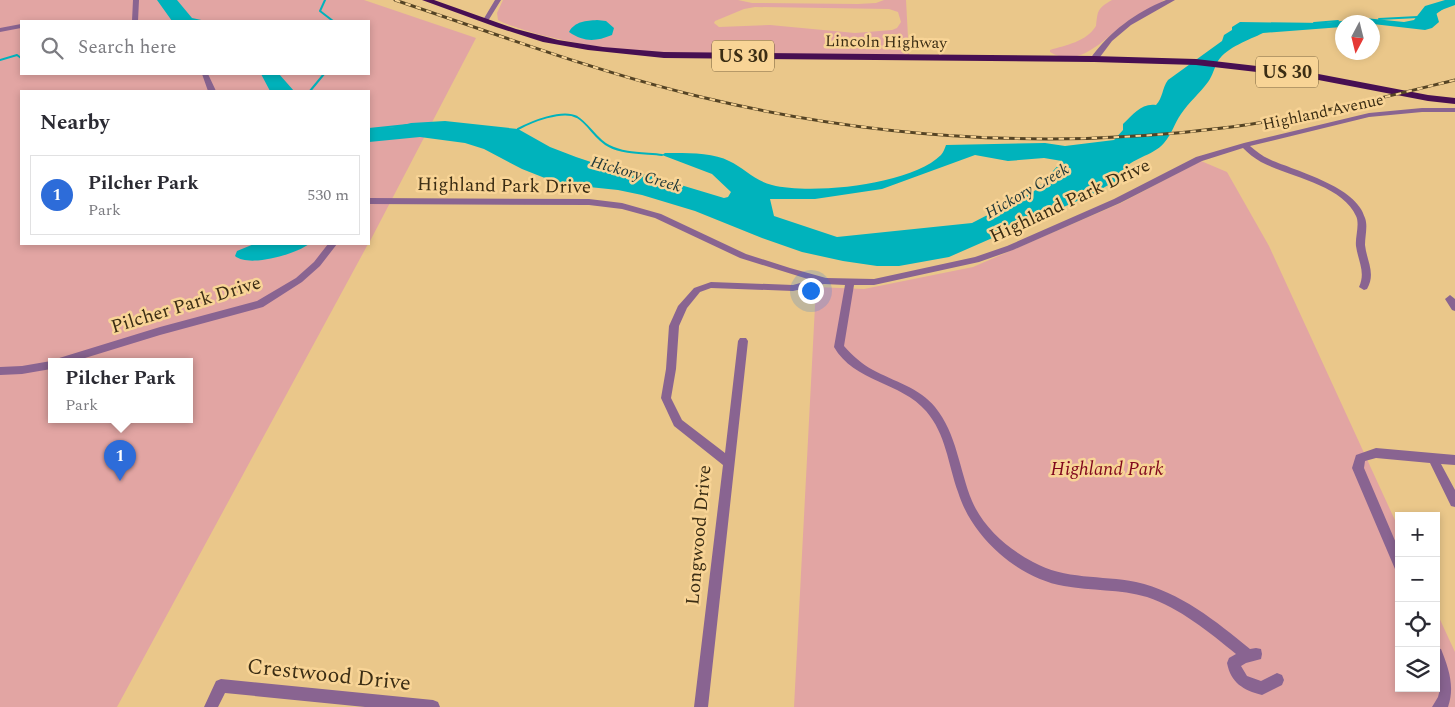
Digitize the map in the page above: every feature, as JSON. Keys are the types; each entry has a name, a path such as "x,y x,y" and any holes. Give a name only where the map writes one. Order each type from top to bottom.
{"main road":[{"name":"Lincoln Highway","path":"426,0 541,38 625,53 1171,61 1263,69 1455,101"}],"street":[{"path":"135,20 136,0"},
{"path":"486,20 498,0"},
{"path":"1094,59 1102,44 1126,25 1145,12 1172,0"},
{"path":"0,30 20,26"},
{"path":"205,75 212,90"},
{"name":"Highland Avenue","path":"1199,159 1244,145 1369,115 1422,110 1455,110"},
{"path":"1244,145 1266,160 1313,178 1328,186 1356,209 1361,218 1360,237 1369,271 1368,280 1364,287"},
{"name":"Highland Park Drive","path":"370,201 589,202 622,206 658,216 743,256 826,281 874,282 935,270 986,257 1117,201 1199,159"},
{"name":"Pilcher Park Drive","path":"73,358 160,331 260,304 299,280 317,264 332,245"},
{"name":"Longwood Drive","path":"701,707 728,462 678,423 666,398 671,369 674,326 683,306 697,290 711,285 793,288 826,281"},
{"path":"850,283 839,347 847,359 887,383 912,394 929,408 941,425 951,446 963,489 975,518 1008,553 1032,569 1062,579 1147,591 1208,624 1252,655 1234,663 1235,673 1241,681 1262,688 1277,680"},
{"path":"728,462 743,341"},
{"path":"0,371 22,370 48,366"},
{"path":"1396,557 1358,468 1360,458 1376,453 1455,460"},
{"path":"1433,458 1455,502"},
{"path":"1439,707 1443,704 1446,688 1440,668"},
{"name":"Crestwood Drive","path":"211,707 221,686 433,707"}],"green space":[{"path":"0,0 364,0 476,38 370,241 370,90 20,90 20,245 367,245 117,707 0,707"},
{"path":"503,0 738,0 752,3 858,4 876,3 884,0 906,0 909,56 709,54 620,49 562,40 533,33 498,20 497,13","holes":["755,7 889,9 898,12 901,22 897,28 892,30 855,33 770,25 719,27 714,23 744,9"]},
{"path":"1112,0 1164,0 1134,17 1105,40 1084,53 1073,57 1062,57 1050,52 1050,50 1087,36 1096,26 1099,10"},
{"name":"Highland Park","path":"1201,161 1227,172 1269,246 1395,520 1395,692 1440,692 1440,620 1455,652 1455,707 794,707 816,287 864,289 973,267 1121,203"}],"water":[{"path":"157,0 177,0 192,18 201,20 171,20"},
{"path":"1445,0 1455,0 1455,5 1436,12 1439,22 1432,28 1425,30 1380,25 1380,20 1404,22 1414,20 1425,6"},
{"path":"585,21 606,21 614,28 612,35 590,40 580,38 569,32 571,28"},
{"path":"1240,22 1335,22 1335,28 1263,33 1227,52 1218,61 1208,82 1184,110 1164,143 1159,148 1130,164 1121,173 1123,183 1110,184 1091,195 949,257 899,266 877,266 802,252 695,211 642,195 618,190 560,184 522,169 484,149 465,143 420,137 370,142 370,129 395,127 411,123 445,121 518,129 550,147 576,157 597,164 641,173 724,198 728,197 731,192 712,174 662,155 665,153 680,153 715,156 734,164 766,183 789,188 835,188 860,185 907,174 927,165 941,155 946,145 1045,143 1065,146 1114,140 1123,130 1123,124 1134,113 1142,107 1156,105 1168,80 1222,41 1224,35","holes":["975,155 1008,161 1044,158 1062,161 1036,190 972,223 837,237 774,216 770,199 815,199 882,189"]},
{"path":"262,75 280,75 293,90 269,90"},
{"path":"252,245 308,245 284,255 251,261 235,256 237,251"}],"waterway":[{"path":"325,0 320,11 332,20"},
{"name":"Hickory Creek","path":"1433,15 1443,8"},
{"name":"Hickory Creek","path":"1380,19 1418,17"},
{"name":"Hickory Creek","path":"1314,23 1335,21"},
{"path":"0,60 17,55 20,57"},
{"path":"311,90 323,75"},
{"path":"518,129 547,117 571,115 581,120 600,140 615,149 662,155"},
{"name":"Hickory Creek","path":"370,129 407,125"}],"railway":[{"path":"395,0 585,64 662,87 766,111 832,123 898,131 1031,139 1165,134 1259,123 1372,100 1455,80"}],"place":[{"name":"Pilcher Park","path":"120,481"}]}
